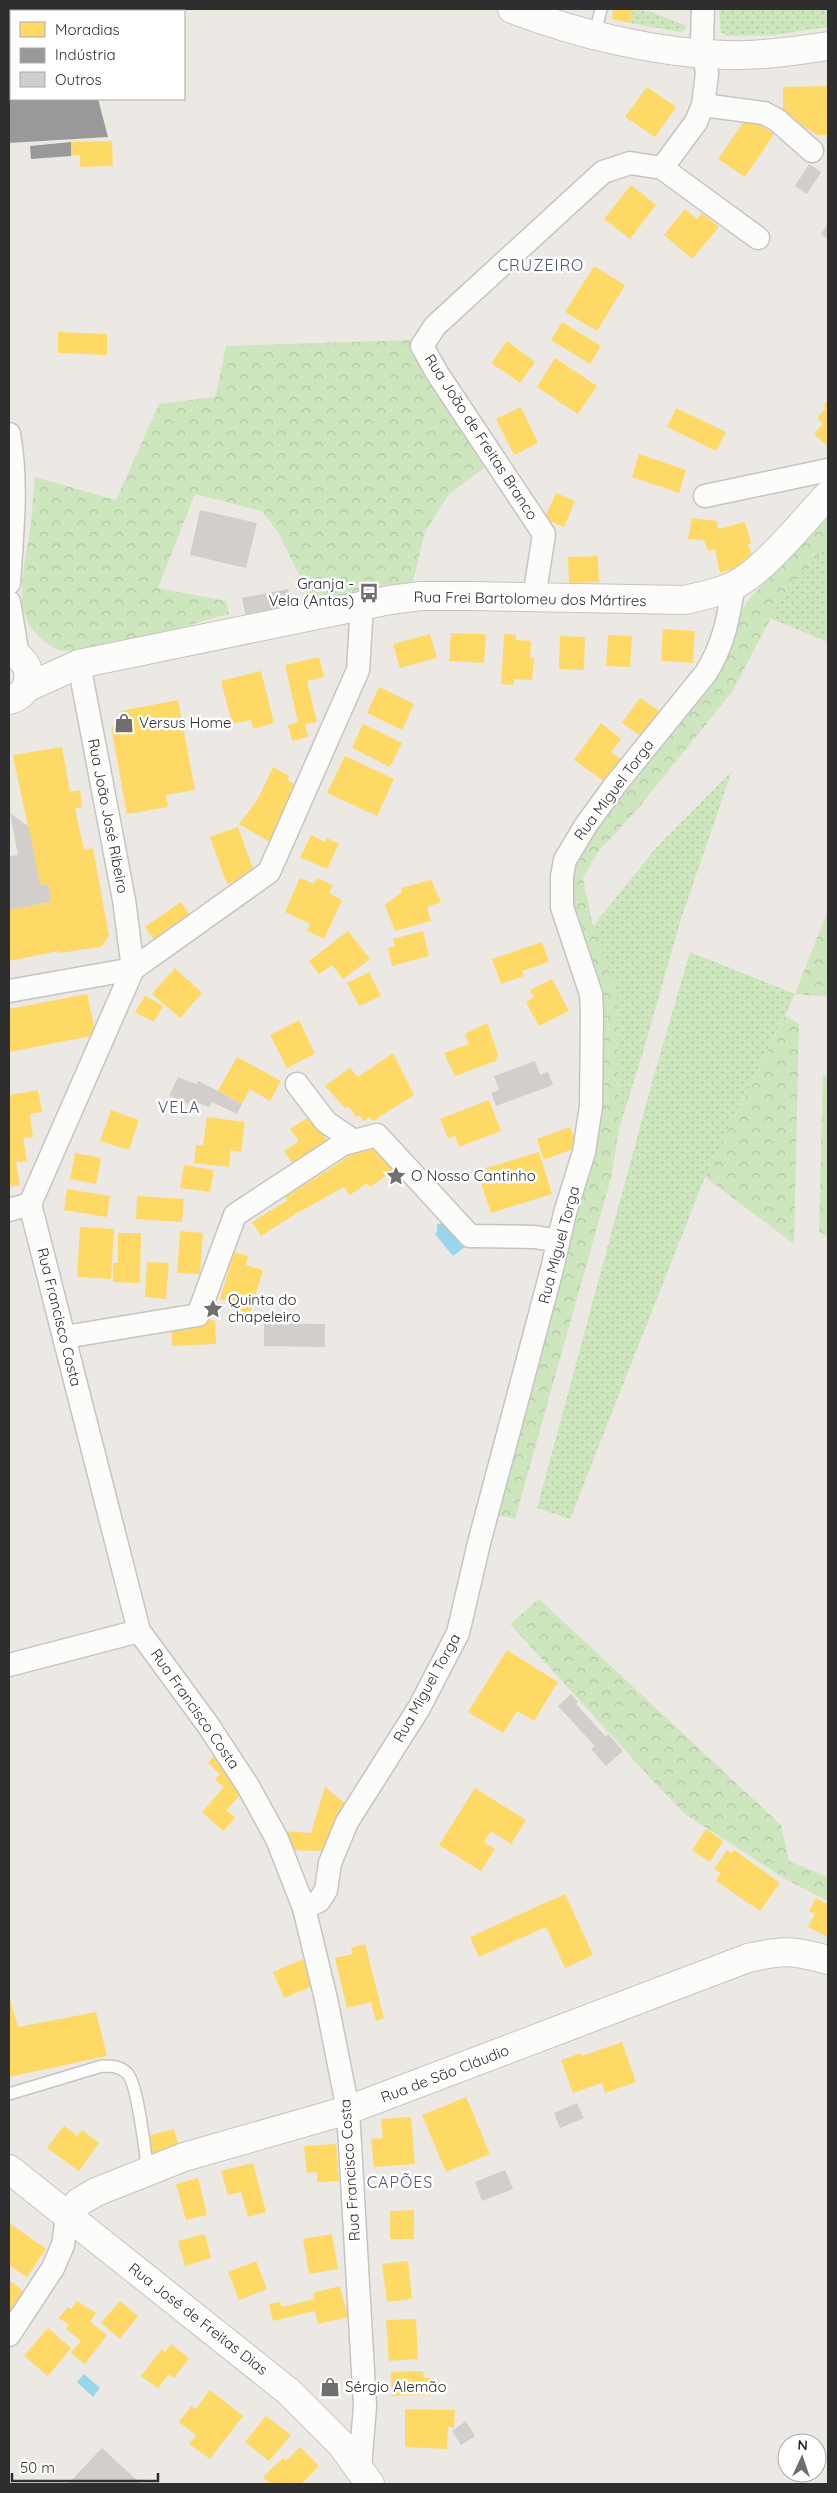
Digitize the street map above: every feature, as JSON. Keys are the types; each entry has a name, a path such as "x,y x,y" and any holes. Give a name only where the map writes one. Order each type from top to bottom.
{"street":[{"path":"512,9 552,24 598,22 653,47 704,54 762,54 828,46"},
{"path":"662,168 696,122 703,105 707,74 704,54 703,9"},
{"path":"703,105 764,113 777,120 812,151"},
{"name":"Rua João de Freitas Branco","path":"534,598 544,534 437,373 422,346 435,326 603,172 630,163 662,168 758,238"},
{"path":"9,434 15,491 9,583"},
{"path":"705,496 828,470"},
{"name":"Rua Frei Bartolomeu dos Mártires","path":"18,695 78,664 362,605 421,596 685,600 710,594 734,585 760,566 828,495"},
{"name":"Rua Miguel Torga","path":"304,1908 319,1901 326,1890 330,1863 347,1822 419,1708 458,1633 479,1543 558,1241 584,1152 592,1106 591,994 562,907 562,876 565,860 586,825 706,673 719,652 726,629 734,585"},
{"path":"9,602 17,656 29,674 18,695 9,722"},
{"path":"9,991 132,969 269,872 358,670 362,605"},
{"name":"Rua Frei Bartolomeu dos Mártires","path":"17,656 78,664"},
{"name":"Rua João José Ribeiro","path":"78,664 124,900 132,969"},
{"path":"9,1210 30,1204 132,969"},
{"path":"297,1084 326,1122 354,1141"},
{"path":"65,1337 198,1315 235,1215 343,1144 378,1135 470,1236 535,1237 558,1241"},
{"name":"Rua Francisco Costa","path":"30,1204 139,1631 208,1725 248,1786 277,1839 304,1908 326,2000 348,2110 364,2406 365,2476"},
{"path":"9,1665 139,1631"},
{"name":"Rua de São Cláudio","path":"67,2216 79,2202 96,2192 184,2157 348,2110 748,1958 773,1952 798,1951 828,1960"},
{"name":"Rua José de Freitas Dias","path":"9,2170 289,2392 319,2420 365,2476"},
{"path":"9,2335 53,2268 63,2244 67,2216"}],"lane":[{"path":"9,2094 102,2066 117,2066 129,2075 134,2088 148,2171"}],"green space":[{"path":"633,9 651,12 687,26 684,31 680,32 630,23"},
{"path":"719,9 828,9 828,27 773,35 727,36 721,32"},
{"path":"413,340 484,468 449,494 425,532 412,585 312,601 278,532 262,511 195,494 158,588 226,601 229,614 117,644 74,651 54,648 34,632 25,616 22,587 35,477 116,500 159,404 215,397 226,346"},
{"path":"828,515 828,546 787,588 732,692 636,811 598,852 583,878 593,926 617,995 619,1129 612,1174 515,1519 493,1514 597,1130 572,925 573,859 732,644 743,609 750,598"},
{"path":"828,546 828,642 770,618 787,588"},
{"path":"732,771 681,919 619,1129 617,995 593,926 656,848"},
{"path":"828,910 828,997 795,994"},
{"path":"690,952 795,994 705,1177 570,1519 537,1508 654,1075"},
{"path":"785,1015 799,1024 794,1244 705,1177"},
{"path":"823,1074 828,1077 828,1238 819,1231"},
{"path":"539,1599 781,1825 789,1861 828,1877 828,1901 787,1880 685,1814 652,1780 510,1624"}],"water":[{"path":"441,1223 466,1246 453,1256 435,1234 437,1232 437,1225"},
{"path":"84,2374 100,2388 93,2397 77,2382"}],"building: Moradias":[{"path":"613,9 633,9 630,23 612,19"},
{"path":"828,86 828,135 818,135 783,115 783,87"},
{"path":"647,87 676,107 655,137 625,117"},
{"path":"747,117 774,134 745,177 718,159"},
{"path":"112,141 113,166 80,167 80,155 71,156 71,142"},
{"path":"631,185 656,205 630,239 604,219"},
{"path":"685,209 697,219 702,213 719,227 692,259 664,235"},
{"path":"594,266 625,285 597,331 565,312"},
{"path":"562,322 601,346 590,364 551,340"},
{"path":"58,332 107,334 107,355 58,353"},
{"path":"507,341 535,362 520,383 491,363"},
{"path":"555,358 597,386 578,414 537,387"},
{"path":"828,400 828,447 814,434 823,424 817,418 826,408 823,406"},
{"path":"521,407 538,443 514,455 496,419"},
{"path":"676,408 726,432 716,451 667,427"},
{"path":"639,454 686,470 679,493 632,477"},
{"path":"556,493 575,501 564,527 544,519"},
{"path":"692,518 717,521 718,529 745,522 751,543 748,544 754,562 720,573 715,549 708,551 704,540 688,539"},
{"path":"598,556 599,582 569,583 568,557"},
{"path":"663,629 695,631 693,663 661,661"},
{"path":"451,633 486,634 484,663 449,661"},
{"path":"430,634 437,658 400,668 393,644"},
{"path":"504,634 516,635 516,640 531,641 530,658 534,658 532,680 514,679 514,685 501,684"},
{"path":"608,635 632,636 630,667 606,666"},
{"path":"560,636 585,637 584,670 559,669"},
{"path":"319,657 324,677 307,681 317,722 305,724 308,737 292,741 288,725 298,722 285,665"},
{"path":"261,671 274,723 253,729 251,720 232,724 221,681"},
{"path":"379,687 414,704 402,730 367,713"},
{"path":"640,698 661,712 644,738 622,723"},
{"path":"178,700 195,790 166,795 168,807 127,814 111,727 124,725 121,711"},
{"path":"601,723 621,739 611,752 622,760 605,782 574,760"},
{"path":"363,724 402,743 390,767 352,748"},
{"path":"62,747 70,792 80,790 82,807 75,808 84,850 93,848 109,936 101,947 59,953 59,951 9,961 9,910 51,902 48,884 40,885 13,755"},
{"path":"345,756 394,779 377,816 327,793"},
{"path":"273,767 289,776 287,780 301,788 271,843 239,824 258,799"},
{"path":"238,827 255,874 227,884 210,837"},
{"path":"311,835 325,842 327,838 339,844 327,869 300,857"},
{"path":"300,878 314,884 317,878 333,885 329,893 342,900 324,939 307,931 310,924 285,912"},
{"path":"431,880 441,902 427,907 431,921 395,931 385,905 402,892 401,888"},
{"path":"181,902 191,916 155,941 145,927"},
{"path":"348,931 370,959 343,979 332,965 319,974 309,961"},
{"path":"423,931 429,956 392,966 388,948 395,946 393,939"},
{"path":"542,942 549,962 522,971 524,976 501,984 492,959"},
{"path":"175,968 202,993 180,1018 152,994"},
{"path":"369,972 381,996 359,1006 347,983"},
{"path":"552,979 569,1011 539,1026 526,1002 534,997 530,990"},
{"path":"87,994 96,1035 9,1052 9,1009"},
{"path":"145,996 163,1006 154,1022 135,1012"},
{"path":"299,1020 315,1054 287,1068 270,1035"},
{"path":"487,1023 498,1054 496,1061 455,1076 444,1053 469,1044 465,1034"},
{"path":"393,1053 414,1095 373,1121 369,1117 364,1121 359,1115 356,1117 349,1107 345,1108 325,1086 350,1068 358,1077"},
{"path":"237,1057 281,1081 270,1101 250,1089 242,1104 218,1091"},
{"path":"38,1090 42,1112 30,1114 33,1137 23,1138 27,1161 16,1162 20,1185 9,1187 9,1095"},
{"path":"489,1100 501,1131 459,1147 455,1136 448,1138 440,1119"},
{"path":"111,1110 139,1120 129,1150 100,1141"},
{"path":"310,1116 330,1145 296,1168 284,1151 299,1141 290,1129"},
{"path":"207,1117 245,1122 241,1152 231,1150 229,1167 194,1163 196,1145 203,1145"},
{"path":"570,1127 578,1147 544,1160 537,1139"},
{"path":"373,1139 395,1169 370,1187 367,1183 350,1195 344,1187 297,1213 261,1236 252,1222 288,1200 285,1197"},
{"path":"539,1152 552,1194 491,1213 479,1177 488,1174 486,1168"},
{"path":"75,1153 101,1158 96,1184 70,1179"},
{"path":"184,1165 214,1170 210,1192 180,1188"},
{"path":"67,1189 110,1196 107,1217 64,1210"},
{"path":"137,1196 184,1199 182,1222 136,1219"},
{"path":"80,1227 114,1229 111,1279 77,1277"},
{"path":"180,1231 203,1233 200,1274 177,1273"},
{"path":"118,1233 141,1233 140,1283 113,1282 113,1263 118,1263"},
{"path":"234,1252 248,1256 246,1265 263,1270 250,1314 233,1309 235,1303 220,1299"},
{"path":"147,1262 169,1263 166,1299 145,1297"},
{"path":"215,1320 216,1344 172,1346 171,1322"},
{"path":"507,1650 558,1682 534,1721 517,1711 503,1733 468,1712"},
{"path":"217,1753 245,1790 226,1810 235,1818 223,1831 202,1812 224,1787 215,1780 220,1774 208,1763"},
{"path":"325,1787 345,1803 324,1851 289,1850 282,1831 311,1833"},
{"path":"475,1788 526,1820 511,1844 491,1831 484,1842 495,1849 481,1871 439,1845"},
{"path":"706,1829 723,1841 710,1862 692,1850"},
{"path":"727,1850 731,1853 734,1850 780,1883 760,1911 716,1881 721,1873 714,1869"},
{"path":"565,1894 593,1955 565,1968 546,1927 479,1957 470,1937"},
{"path":"816,1898 828,1905 828,1937 808,1927 815,1914 809,1911"},
{"path":"365,1944 384,2018 376,2021 371,2002 347,2008 335,1958 353,1954 351,1948"},
{"path":"303,1959 315,1985 284,1998 273,1972"},
{"path":"9,1996 18,2027 96,2012 107,2056 9,2077"},
{"path":"622,2042 636,2082 605,2093 602,2083 573,2093 561,2060 581,2053 582,2056"},
{"path":"466,2097 490,2154 446,2172 422,2115"},
{"path":"411,2117 415,2164 374,2167 371,2139 383,2138 381,2119"},
{"path":"64,2126 77,2136 82,2130 99,2143 79,2171 47,2148"},
{"path":"174,2129 180,2151 153,2158 147,2136"},
{"path":"336,2144 339,2181 317,2182 317,2172 307,2173 304,2146"},
{"path":"253,2163 266,2212 248,2217 241,2192 228,2195 221,2171"},
{"path":"198,2178 207,2215 186,2220 176,2184"},
{"path":"414,2210 414,2239 390,2239 390,2211"},
{"path":"9,2223 46,2249 27,2277 9,2265"},
{"path":"205,2234 211,2258 185,2266 178,2241"},
{"path":"332,2234 338,2269 309,2274 303,2239"},
{"path":"256,2261 267,2289 239,2300 228,2272"},
{"path":"408,2261 412,2299 387,2302 382,2264"},
{"path":"9,2280 27,2294 9,2323"},
{"path":"340,2286 348,2317 318,2324 315,2311 273,2321 269,2304 280,2302 282,2307 314,2299 313,2293"},
{"path":"77,2301 96,2313 90,2322 107,2335 85,2364 71,2353 81,2341 66,2329 69,2325 59,2318 68,2307 71,2309"},
{"path":"120,2301 138,2316 120,2339 101,2323"},
{"path":"416,2319 418,2359 389,2361 386,2320"},
{"path":"48,2328 71,2348 48,2376 24,2356"},
{"path":"171,2344 189,2358 174,2378 169,2374 158,2388 141,2376 162,2349 165,2352"},
{"path":"423,2371 424,2378 435,2378 436,2394 392,2396 391,2372"},
{"path":"210,2390 243,2416 210,2459 189,2444 196,2435 179,2422 191,2406 196,2409"},
{"path":"405,2409 455,2410 454,2428 448,2427 447,2449 405,2447"},
{"path":"266,2416 291,2435 269,2461 245,2442"},
{"path":"300,2447 319,2466 301,2484 270,2484 263,2477 283,2458 286,2461"}],"building: Indústria":[{"path":"9,9 92,9 10,10 10,100 98,100 108,137 9,143"},
{"path":"71,142 71,156 31,159 30,146"}],"building: Outros":[{"path":"809,164 821,172 807,194 795,186"},
{"path":"828,223 828,239 821,234"},
{"path":"200,510 257,523 246,568 190,555"},
{"path":"288,589 292,609 246,618 242,598"},
{"path":"10,813 29,827 40,885 48,884 51,902 9,910 9,856 18,855"},
{"path":"535,1061 540,1075 548,1072 553,1085 496,1106 491,1093 499,1090 494,1076"},
{"path":"178,1077 196,1084 199,1081 242,1104 237,1114 212,1102 209,1107 190,1100 188,1104 169,1096"},
{"path":"264,1323 325,1324 325,1347 264,1346"},
{"path":"571,1694 578,1702 576,1704 606,1737 608,1734 623,1751 606,1766 591,1749 595,1746 558,1706"},
{"path":"577,2103 584,2118 560,2128 554,2113"},
{"path":"505,2170 513,2189 482,2201 475,2182"},
{"path":"466,2421 475,2436 461,2445 452,2431"},
{"path":"102,2448 141,2484 68,2484"}],"place":[{"name":"Granja - Vela (Antas)","path":"369,593"},
{"name":"Versus Home","path":"124,723"},
{"name":"O Nosso Cantinho","path":"396,1176"},
{"name":"Quinta do chapeleiro","path":"213,1309"},
{"name":"Sérgio Alemão","path":"330,2387"}],"district":[{"name":"CRUZEIRO","path":"541,265"},
{"name":"VELA","path":"179,1107"},
{"name":"CAPÕES","path":"400,2182"}]}
